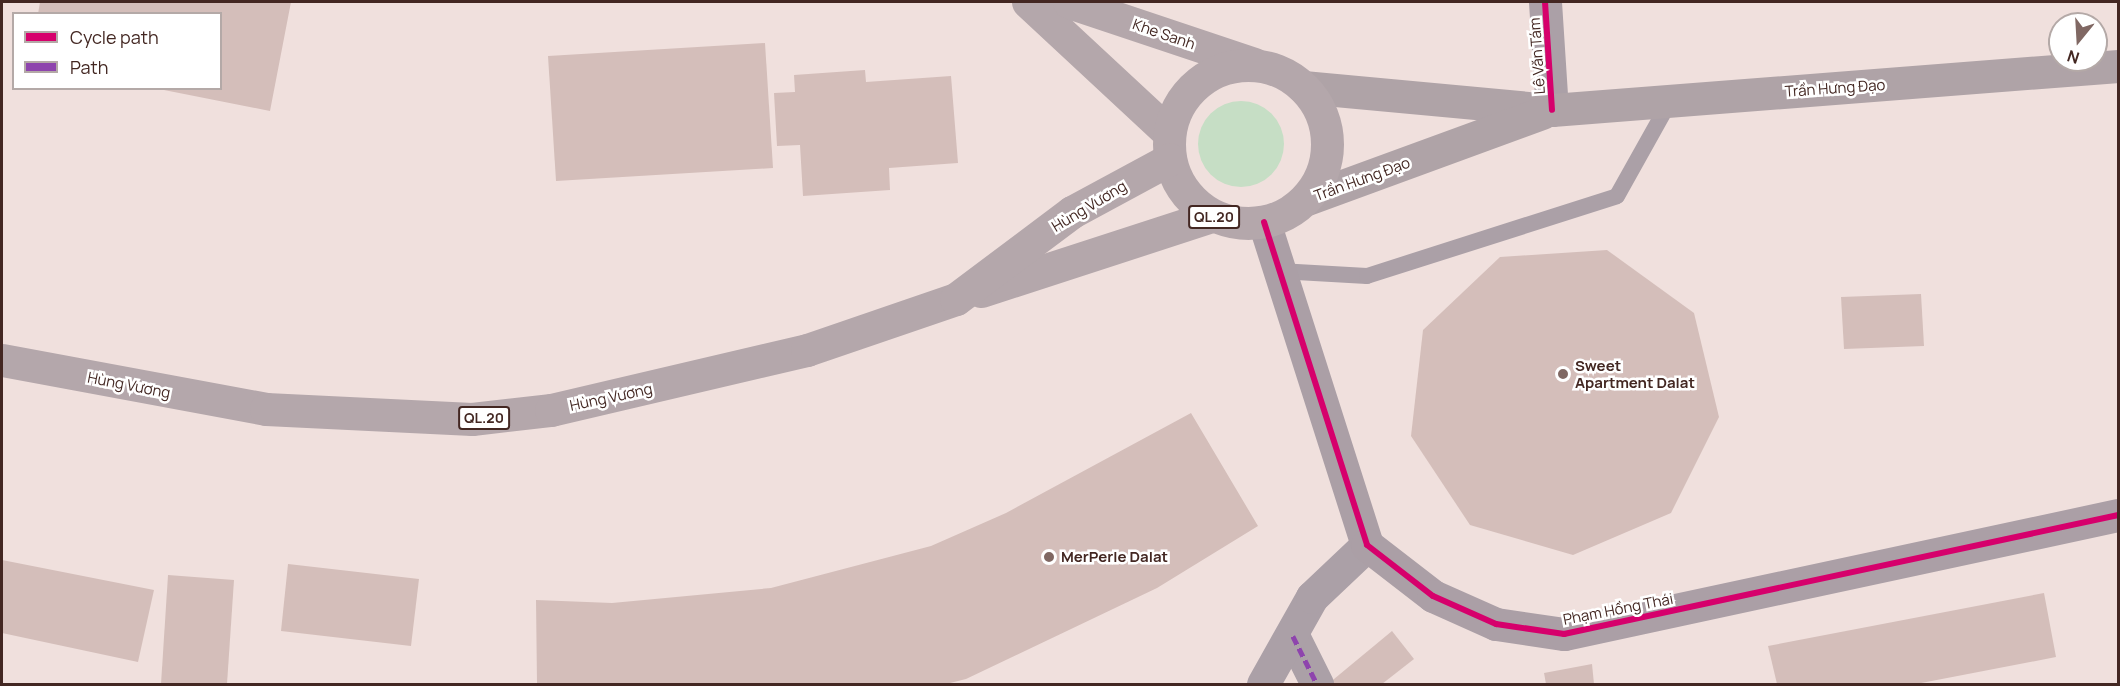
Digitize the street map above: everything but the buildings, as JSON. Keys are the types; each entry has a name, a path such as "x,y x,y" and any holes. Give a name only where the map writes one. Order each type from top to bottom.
{"highway":[{"name":"QL.20","path":"1028,2 1169,146 1192,203 1212,216"},
{"name":"Khe Sanh","path":"1069,2 1259,66"},
{"path":"1169,146 1190,90 1210,74 1259,66 1303,87 1324,122 1328,155 1307,199"},
{"name":"Hùng Vương","path":"3,368 266,409 472,419 656,388 807,350 957,299 1072,212 1169,146"},
{"name":"QL.20","path":"957,299 1212,216 1264,222 1287,214 1307,199"}],"main road":[{"name":"Trần Hưng Đạo","path":"1303,87 1552,110 2118,66"},
{"name":"Trần Hưng Đạo","path":"1307,199 1552,110"}],"street":[{"name":"Lê Văn Tám","path":"1545,2 1552,110"},
{"path":"1263,684 1293,636 1312,597 1367,545 1264,222"},
{"name":"Phạm Hồng Thái","path":"1367,545 1433,596 1496,624 1564,634 2118,515"},
{"path":"1293,636 1317,684"}],"lane":[{"path":"1278,271 1367,276 1617,196 1670,100"}],"green space":[{"path":"1241,101 1258,104 1272,113 1281,127 1284,144 1281,161 1272,175 1258,184 1241,187 1224,184 1210,175 1201,161 1198,144 1201,127 1210,113 1224,104"}],"marked path":[{"path":"1293,636 1317,684"}],"cycle path":[{"path":"1545,2 1552,110"},
{"path":"1264,222 1367,545 1433,596 1496,624 1564,634 2118,515"}],"place":[{"name":"Sweet Apartment Dalat","path":"1563,374"},
{"name":"MerPerle Dalat","path":"1049,557"}]}
